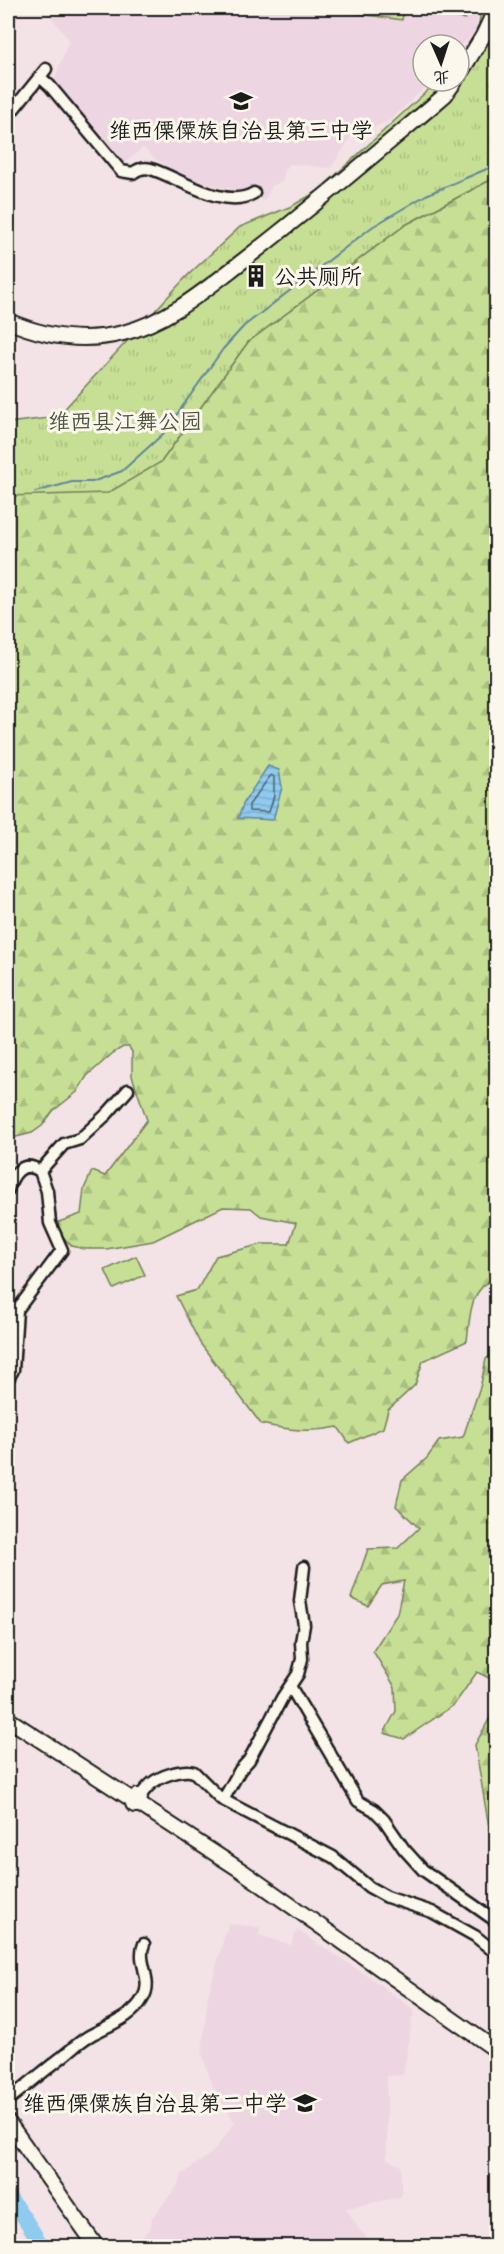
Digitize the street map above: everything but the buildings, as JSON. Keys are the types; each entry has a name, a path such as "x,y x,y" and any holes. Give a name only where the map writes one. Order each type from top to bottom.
{"main road":[{"path":"471,56 496,8"},
{"path":"8,321 44,334 64,338 102,338 125,333 171,313 287,227 446,93"},
{"path":"8,1711 496,2050"},
{"path":"8,1719 245,1866 496,2042"},
{"path":"8,2122 96,2247"}],"street":[{"path":"8,116 43,73 50,86 121,171 133,173 138,169 150,169 190,187 230,198 243,198 254,194"},
{"path":"40,1171 64,1144 80,1139 128,1090"},
{"path":"8,1190 11,1177 20,1168 32,1167 40,1171 47,1191 50,1223 62,1250 17,1310 13,1370 8,1380"},
{"path":"223,1800 240,1770 249,1760 298,1674 302,1659 301,1642 304,1625 300,1601 304,1567"},
{"path":"291,1686 357,1801 374,1810 384,1820 423,1870 496,1921"},
{"path":"137,1801 151,1784 161,1777 188,1770 194,1772 209,1790 223,1800 333,1857 355,1877 378,1892 432,1912 475,1936 496,1953"},
{"path":"8,2100 91,2035 115,2024 139,2004 145,1996 147,1985 141,1951 144,1944"}],"shaded area":[{"name":"维西傈僳族自治县第三中学","path":"21,8 479,8 476,30 471,35 471,33 411,33 411,93 419,93 389,121 351,137 331,168 290,164 284,170 283,181 272,186 264,201 249,190 237,190 192,181 159,162 143,148 122,165 54,80 69,40 47,11"},
{"name":"维西傈僳族自治县第二中学","path":"228,1924 260,1927 259,1935 291,1945 297,1930 374,1980 414,2010 403,2075 387,2076 387,2159 401,2166 401,2197 346,2208 360,2231 377,2246 133,2246 151,2227 152,2218 181,2181 181,2175 212,2153 235,2123 211,2082 202,2054 208,1995"}],"green space":[{"path":"317,8 404,8 402,20"},
{"path":"428,8 466,8 465,19 428,13"},
{"name":"维西县江舞公园","path":"481,8 496,8 496,177 405,225 248,342 161,462 108,493 8,496 8,423 57,417 187,276 240,227 292,206 318,191 425,93 471,93 471,48 477,41"},
{"path":"496,177 496,1278 480,1289 476,1296 470,1313 467,1341 423,1361 415,1385 388,1410 383,1428 349,1443 338,1427 300,1430 261,1424 200,1343 176,1296 197,1290 216,1256 263,1244 289,1244 296,1223 261,1216 251,1208 223,1207 153,1241 106,1249 85,1249 72,1246 58,1232 56,1223 81,1214 84,1189 92,1171 105,1176 147,1120 132,1076 132,1052 129,1047 123,1047 113,1053 87,1076 77,1092 53,1111 42,1126 32,1133 8,1139 8,496 161,462 248,342 405,225"},
{"path":"136,1256 145,1275 114,1289 105,1270"},
{"path":"496,1351 496,1848 492,1845 475,1745 493,1712 495,1681 477,1672 454,1705 404,1739 384,1733 396,1711 395,1687 373,1651 397,1614 404,1581 382,1585 368,1606 351,1598 368,1549 398,1548 419,1528 396,1506 402,1480 427,1458 439,1441 463,1437 481,1384 486,1359"}],"water":[{"path":"268,766 279,770 282,787 273,820 238,818 244,802"}],"waterway":[{"path":"35,492 72,482 92,482 122,471 163,434 223,349 244,326 372,227 426,195 496,165"},
{"path":"8,2196 42,2246"}],"place":[{"name":"维西傈僳族自治县第三中学","path":"241,101"},
{"name":"公共厕所","path":"256,276"},
{"name":"维西傈僳族自治县第二中学","path":"305,2103"}]}
